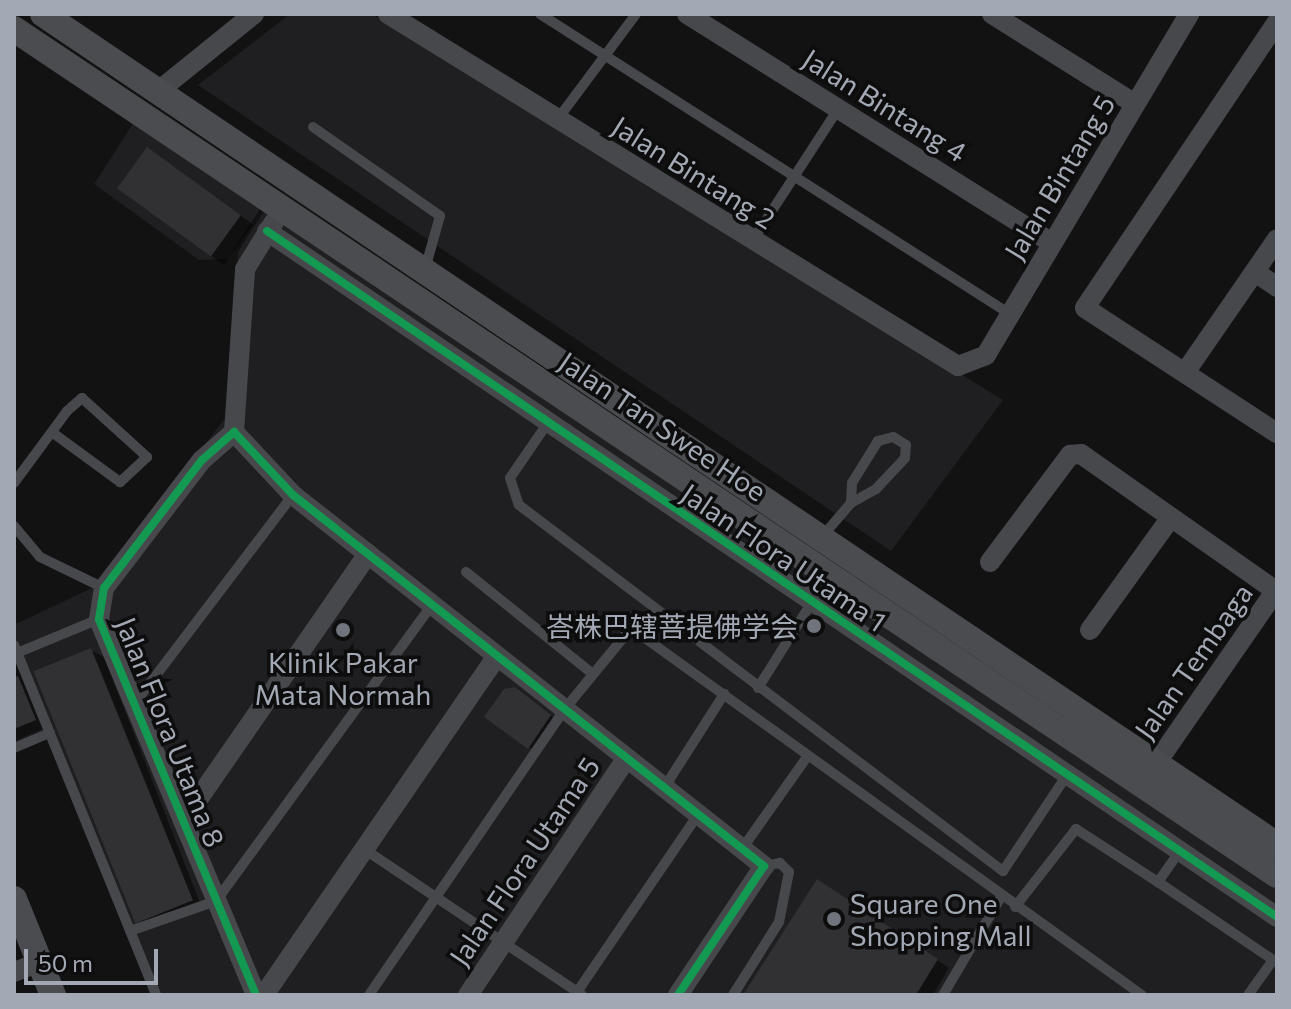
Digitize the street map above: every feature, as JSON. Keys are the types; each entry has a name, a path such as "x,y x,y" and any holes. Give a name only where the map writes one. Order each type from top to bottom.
{"main road":[{"name":"Jalan Tan Swee Hoe","path":"43,14 156,93 1277,845"},
{"name":"Jalan Tan Swee Hoe","path":"14,29 1277,875"},
{"path":"14,899 53,995"}],"street":[{"path":"156,93 254,14"},
{"name":"Jalan Bintang 2","path":"388,14 946,363 973,363"},
{"name":"Jalan Bintang 4","path":"687,14 1052,243"},
{"path":"992,14 1135,104"},
{"name":"Jalan Bintang 5","path":"973,363 1010,314 1189,14"},
{"path":"1277,22 1085,308 1277,433"},
{"path":"284,209 245,269 234,432 293,495 496,658 744,846 763,870 678,995"},
{"name":"Jalan Flora Utama 1","path":"267,231 1277,917"},
{"path":"1186,371 1277,239"},
{"path":"1255,272 1277,287"},
{"name":"Jalan Flora Utama 8","path":"234,432 202,460 104,588 99,619 256,995"},
{"path":"990,562 1070,455 1086,455 1169,520 1276,590"},
{"path":"1090,630 1169,520"},
{"path":"183,821 368,554"},
{"name":"Jalan Tembaga","path":"1155,765 1276,590"},
{"path":"264,995 496,658"},
{"name":"Jalan Flora Utama 5","path":"468,995 626,759"},
{"path":"14,972 40,962"}],"lane":[{"path":"540,14 1010,314"},
{"path":"557,120 636,14"},
{"path":"752,242 838,109"},
{"path":"313,127 440,216 425,271"},
{"path":"14,483 76,400 86,399 147,457 120,482 53,433"},
{"path":"547,424 510,478 519,505 1003,871 1067,775"},
{"path":"820,540 851,503 876,489 905,458 906,445 893,437 878,441 852,483 851,503"},
{"path":"135,703 293,495"},
{"path":"14,526 40,557 104,588"},
{"path":"466,572 593,674"},
{"path":"758,688 812,602"},
{"path":"130,931 216,901 432,605"},
{"path":"99,619 16,649 153,994"},
{"path":"369,995 431,898 564,710 633,628 1027,916 1142,995"},
{"path":"664,788 724,694"},
{"path":"14,748 50,733"},
{"path":"744,846 807,757"},
{"path":"364,849 500,945 578,994 699,813"},
{"path":"1015,907 1076,829 1272,959 1248,995"},
{"path":"1158,882 1179,852"},
{"path":"733,995 779,922 789,872 780,863 763,870"},
{"path":"943,995 1001,897"}],"shaded area":[{"path":"290,14 372,14 1003,400 891,551 198,85"},
{"path":"134,122 262,206 228,259 199,260 94,184"},
{"path":"269,203 1277,885 1277,995 160,995 14,642 14,625 96,586 229,413 238,252"},
{"path":"14,653 43,730 14,742"}],"building":[{"path":"147,147 241,215 211,256 117,188"},
{"path":"91,648 193,900 135,923 34,671"},
{"path":"18,676 36,720 14,729 14,677"},
{"path":"515,687 551,715 528,749 484,717 504,689"},
{"name":"Square One Shopping Mall","path":"817,879 938,959 916,995 743,995"}],"cycle path":[{"path":"267,231 1277,917"},
{"path":"256,995 99,619 104,588 202,460 234,432 293,495 764,866 678,995"}],"place":[{"name":"峇株巴辖菩提佛学会","path":"814,626"},
{"name":"Klinik Pakar Mata Normah","path":"343,630"},
{"name":"Square One Shopping Mall","path":"834,919"}]}
